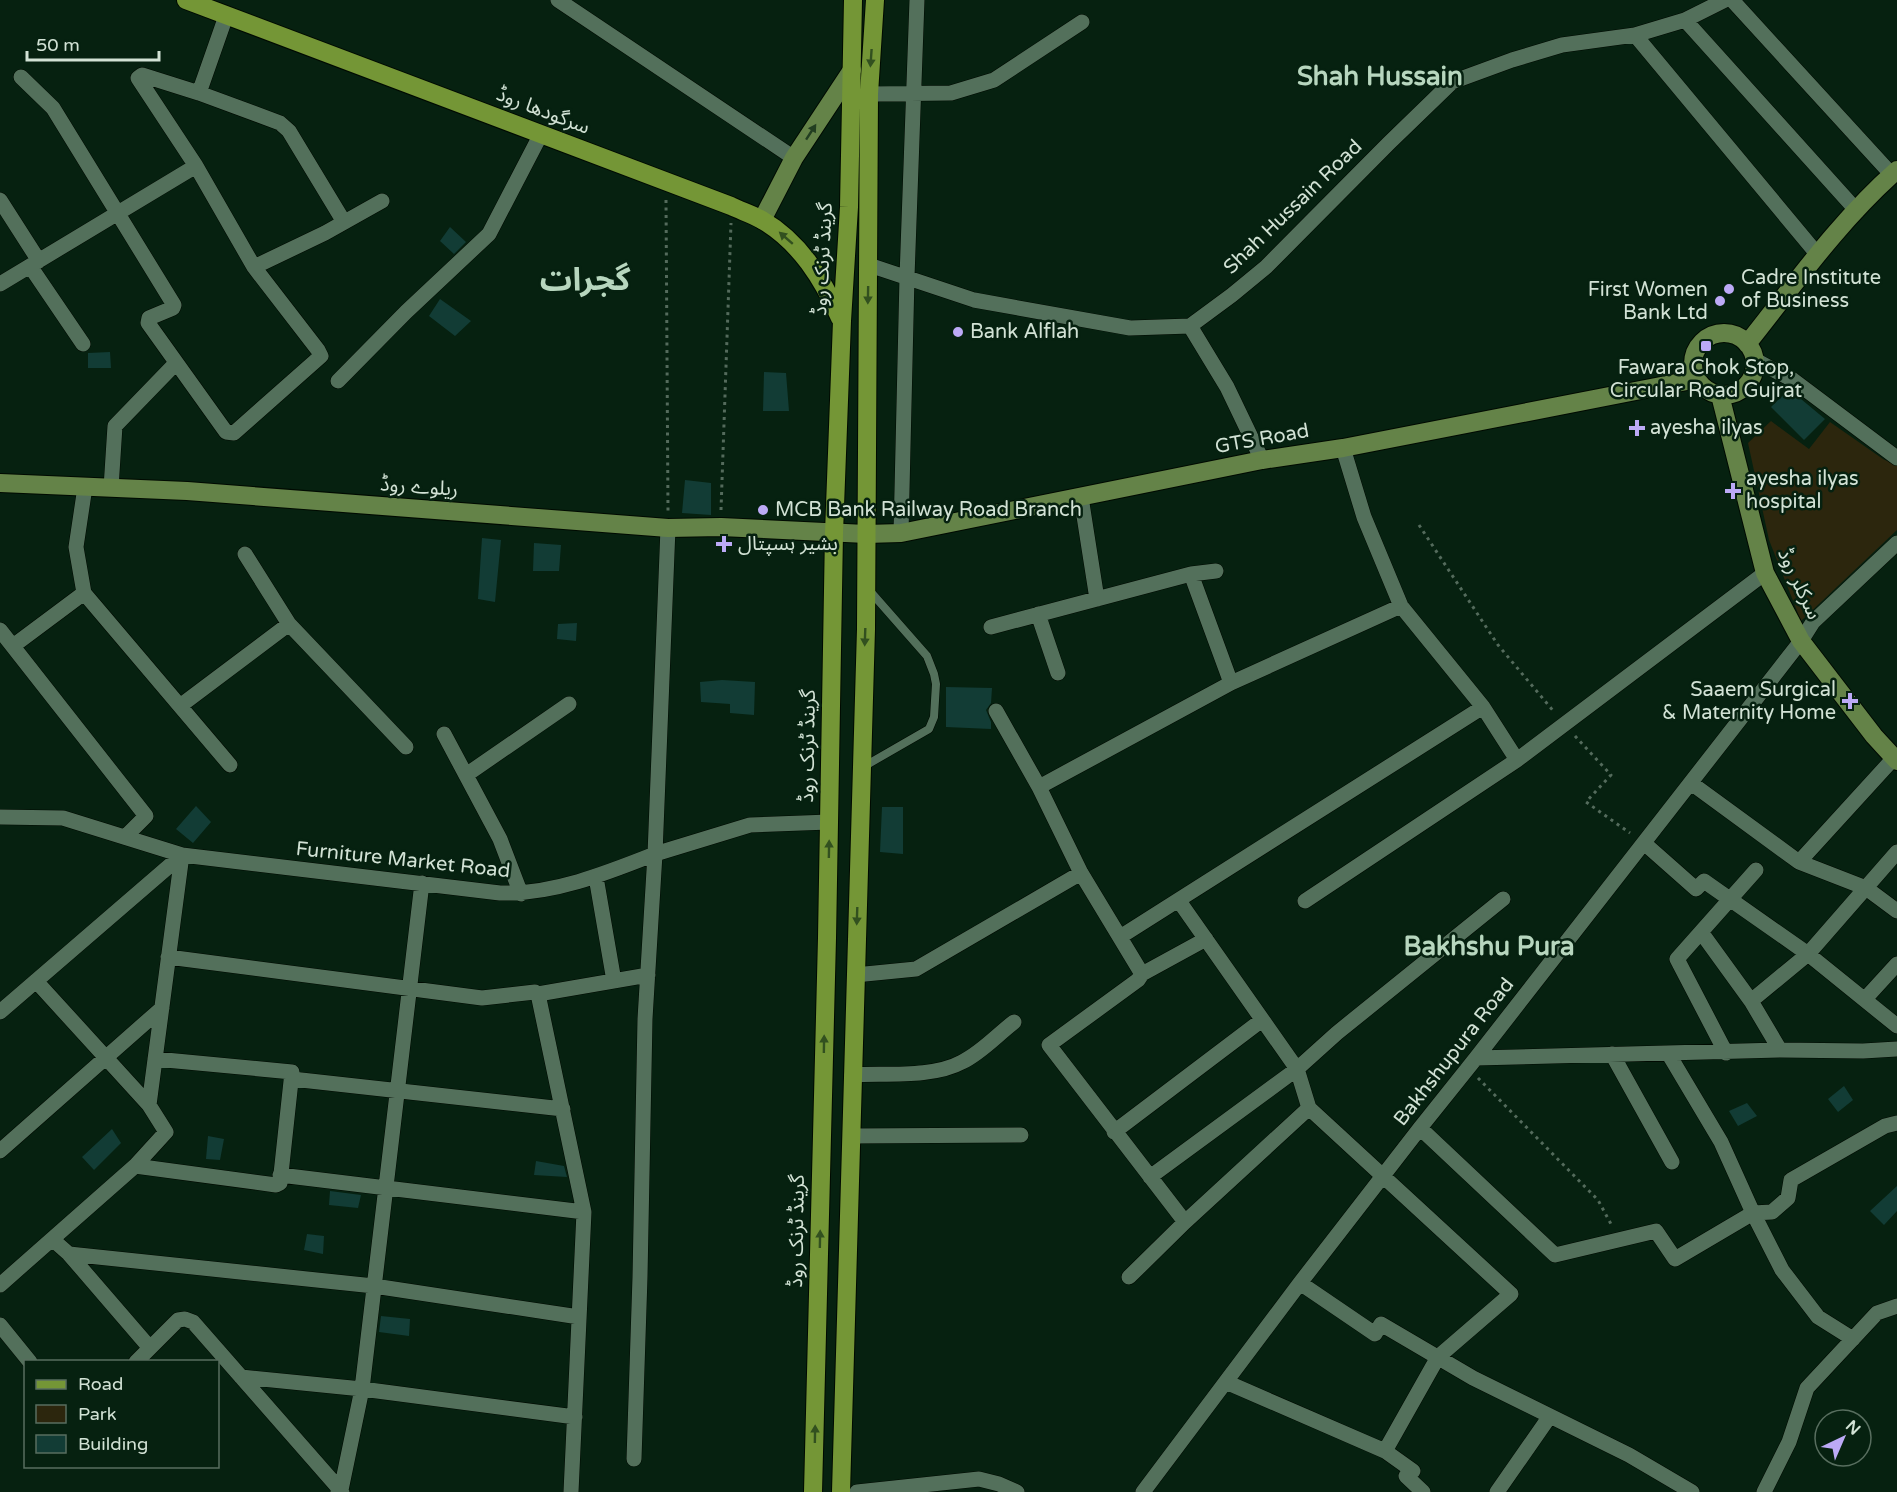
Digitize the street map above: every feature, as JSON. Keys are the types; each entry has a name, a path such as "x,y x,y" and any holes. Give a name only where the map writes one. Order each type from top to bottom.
{"main road":[{"name":"سرگودھا روڈ","path":"186,0 731,206 762,220 797,248 827,288 842,321"},
{"name":"گرینڈ ٹرنک روڈ","path":"813,1492 834,533 849,207 853,0"},
{"path":"841,1492 866,587 869,94 875,0"},
{"path":"762,220 794,158 852,70"},
{"path":"1747,344 1818,255 1894,173"},
{"path":"1720,334 1739,337 1747,344 1753,351 1755,360 1752,379 1746,386 1730,395 1720,395 1711,392 1697,379 1694,360 1703,342 1720,334"},
{"name":"GTS Road","path":"834,533 901,533 1262,460 1343,448 1697,379"},
{"name":"سرکلر روڈ","path":"1720,395 1765,573 1801,641 1893,753"},
{"name":"ریلوے روڈ","path":"0,483 187,492 668,528 721,527 834,533"},
{"path":"818,1290 846,1293"}],"street":[{"path":"558,0 794,158"},
{"path":"901,533 917,0"},
{"name":"Shah Hussain Road","path":"1190,326 1266,267 1452,82 1562,45 1635,35 1685,20 1725,0"},
{"path":"1732,0 1894,173"},
{"path":"199,93 226,16"},
{"path":"1685,20 1857,211"},
{"path":"869,94 951,93 994,80 1082,22"},
{"path":"1635,35 1818,255"},
{"path":"21,76 53,108 174,305 173,308 147,319 226,432 234,433 321,356 254,267 196,166 138,78 142,75 199,93 280,123 285,127 344,222"},
{"path":"338,381 406,312 489,234 541,135"},
{"path":"0,284 196,166"},
{"path":"0,200 82,344"},
{"path":"254,267 382,201"},
{"path":"869,265 974,300 1130,328 1190,326 1227,387 1262,460"},
{"path":"1755,360 1793,380 1897,458"},
{"path":"111,488 115,426 176,363"},
{"path":"1343,448 1364,516 1401,606 1483,707 1517,760"},
{"path":"85,487 76,547 84,593 230,765"},
{"path":"1081,497 1097,599"},
{"path":"634,1459 648,975 668,528"},
{"name":"Bakhshupura Road","path":"1143,1492 1383,1175 1691,783 1801,641 1813,622 1897,543"},
{"path":"245,554 289,624 406,747"},
{"path":"991,627 1191,574 1216,571"},
{"path":"1305,901 1517,760 1765,573"},
{"path":"1191,574 1231,683"},
{"path":"13,646 84,593"},
{"path":"1039,787 1231,683 1401,606"},
{"path":"1038,614 1058,673"},
{"path":"180,706 289,624"},
{"path":"0,630 146,816 125,837"},
{"path":"466,775 569,704"},
{"path":"1120,937 1483,707"},
{"path":"996,711 1039,787 1081,873 1142,974"},
{"path":"444,734 500,839 521,894"},
{"path":"1799,862 1893,753"},
{"path":"1691,783 1799,862 1866,888 1897,911"},
{"name":"Furniture Market Road","path":"0,817 63,818 182,855 521,894 596,877 655,854 750,825 829,822"},
{"path":"1644,843 1696,889 1704,881 1808,954 1897,1026"},
{"path":"1751,1001 1808,954 1897,852"},
{"path":"148,1105 182,855"},
{"path":"0,1012 182,855"},
{"path":"1726,1053 1677,958 1756,870"},
{"path":"855,975 916,969 1081,873"},
{"path":"596,877 614,981"},
{"path":"340,1491 362,1389 422,883"},
{"path":"1150,1177 1297,1069 1337,1033 1503,899"},
{"path":"1179,901 1297,1069 1309,1108 1510,1294 1438,1357 1385,1451"},
{"path":"1701,932 1751,1001 1780,1050"},
{"path":"1185,1222 1049,1045 1138,980 1142,974 1206,939"},
{"path":"168,957 482,998 534,992 538,994 648,975"},
{"path":"1864,999 1897,964"},
{"path":"0,1285 135,1166 166,1132 148,1105 36,981"},
{"path":"538,994 584,1212 571,1492"},
{"path":"0,1151 162,1008"},
{"path":"1114,1132 1262,1020"},
{"path":"852,1075 947,1069 964,1062 1014,1022"},
{"path":"1473,1063 1612,1054 1780,1050 1863,1052 1897,1049"},
{"path":"1668,1053 1721,1142 1782,1270 1818,1317 1853,1339"},
{"path":"1612,1054 1672,1162"},
{"path":"135,1166 276,1185 280,1183 293,1074 291,1071 155,1059"},
{"path":"292,1079 562,1109"},
{"path":"1129,1277 1309,1108"},
{"path":"1420,1128 1555,1255 1656,1231 1675,1259 1753,1213 1772,1212 1788,1198 1791,1180 1885,1126 1897,1123"},
{"path":"851,1136 1022,1134"},
{"path":"280,1175 584,1212"},
{"path":"52,1239 69,1254 150,1348"},
{"path":"69,1254 374,1286 579,1317"},
{"path":"1300,1283 1375,1334 1381,1324 1473,1378 1629,1455 1692,1492"},
{"path":"1764,1492 1789,1442 1807,1388 1877,1312 1897,1306"},
{"path":"138,1360 178,1320 185,1318 193,1322 340,1491"},
{"path":"0,1326 28,1360"},
{"path":"241,1377 362,1389 575,1417"},
{"path":"1226,1382 1385,1451 1413,1471 1406,1476 1423,1492"},
{"path":"1497,1492 1550,1416"},
{"path":"857,1492 979,1479 1017,1492"}],"lane":[{"path":"861,768 929,729 934,717 936,684 927,656 866,587"}],"path":[{"path":"666,182 668,528"},
{"path":"721,527 731,206"},
{"path":"1419,525 1498,645 1564,724 1611,775 1586,802 1644,843"},
{"path":"1473,1063 1598,1200 1620,1240"}],"green space":[{"path":"1771,421 1809,449 1830,422 1883,459 1897,466 1897,530 1801,621 1769,540 1748,443"}],"building":[{"path":"450,227 466,242 454,254 440,241"},
{"path":"440,299 471,321 455,336 429,316"},
{"path":"110,352 111,368 88,368 88,353"},
{"path":"764,372 786,373 789,411 763,411"},
{"path":"1789,389 1825,419 1804,440 1771,407"},
{"path":"685,480 711,483 711,515 682,513"},
{"path":"482,538 501,540 495,602 478,599"},
{"path":"534,543 561,545 559,571 533,571"},
{"path":"577,623 576,641 557,639 558,624"},
{"path":"722,680 755,682 754,715 730,713 730,704 701,702 700,682"},
{"path":"946,687 992,688 991,703 986,710 991,729 946,727"},
{"path":"196,806 211,822 193,843 176,829"},
{"path":"882,807 903,807 903,854 880,852"},
{"path":"1844,1086 1853,1100 1838,1112 1828,1099"},
{"path":"1747,1103 1757,1116 1738,1126 1729,1111"},
{"path":"112,1129 121,1143 94,1170 82,1157"},
{"path":"208,1136 224,1139 220,1160 206,1159"},
{"path":"536,1161 564,1166 567,1177 534,1175"},
{"path":"1897,1186 1897,1211 1884,1225 1870,1211"},
{"path":"330,1191 361,1195 358,1208 329,1205"},
{"path":"307,1234 324,1236 323,1254 304,1250"},
{"path":"381,1316 410,1319 409,1336 379,1332"}],"place":[{"name":"Cadre Institute of Business","path":"1729,289"},
{"name":"First Women Bank Ltd","path":"1720,301"},
{"name":"Bank Alflah","path":"958,332"},
{"name":"Fawara Chok Stop, Circular Road Gujrat","path":"1706,346"},
{"name":"ayesha ilyas","path":"1637,428"},
{"name":"ayesha ilyas hospital","path":"1733,491"},
{"name":"MCB Bank Railway Road Branch","path":"763,510"},
{"name":"بشیر ہسپتال","path":"724,544"},
{"name":"Saaem Surgical & Maternity Home","path":"1850,701"}],"district":[{"name":"Shah Hussain","path":"1380,76"},
{"name":"گجرات","path":"585,280"},
{"name":"Bakhshu Pura","path":"1489,946"}]}
